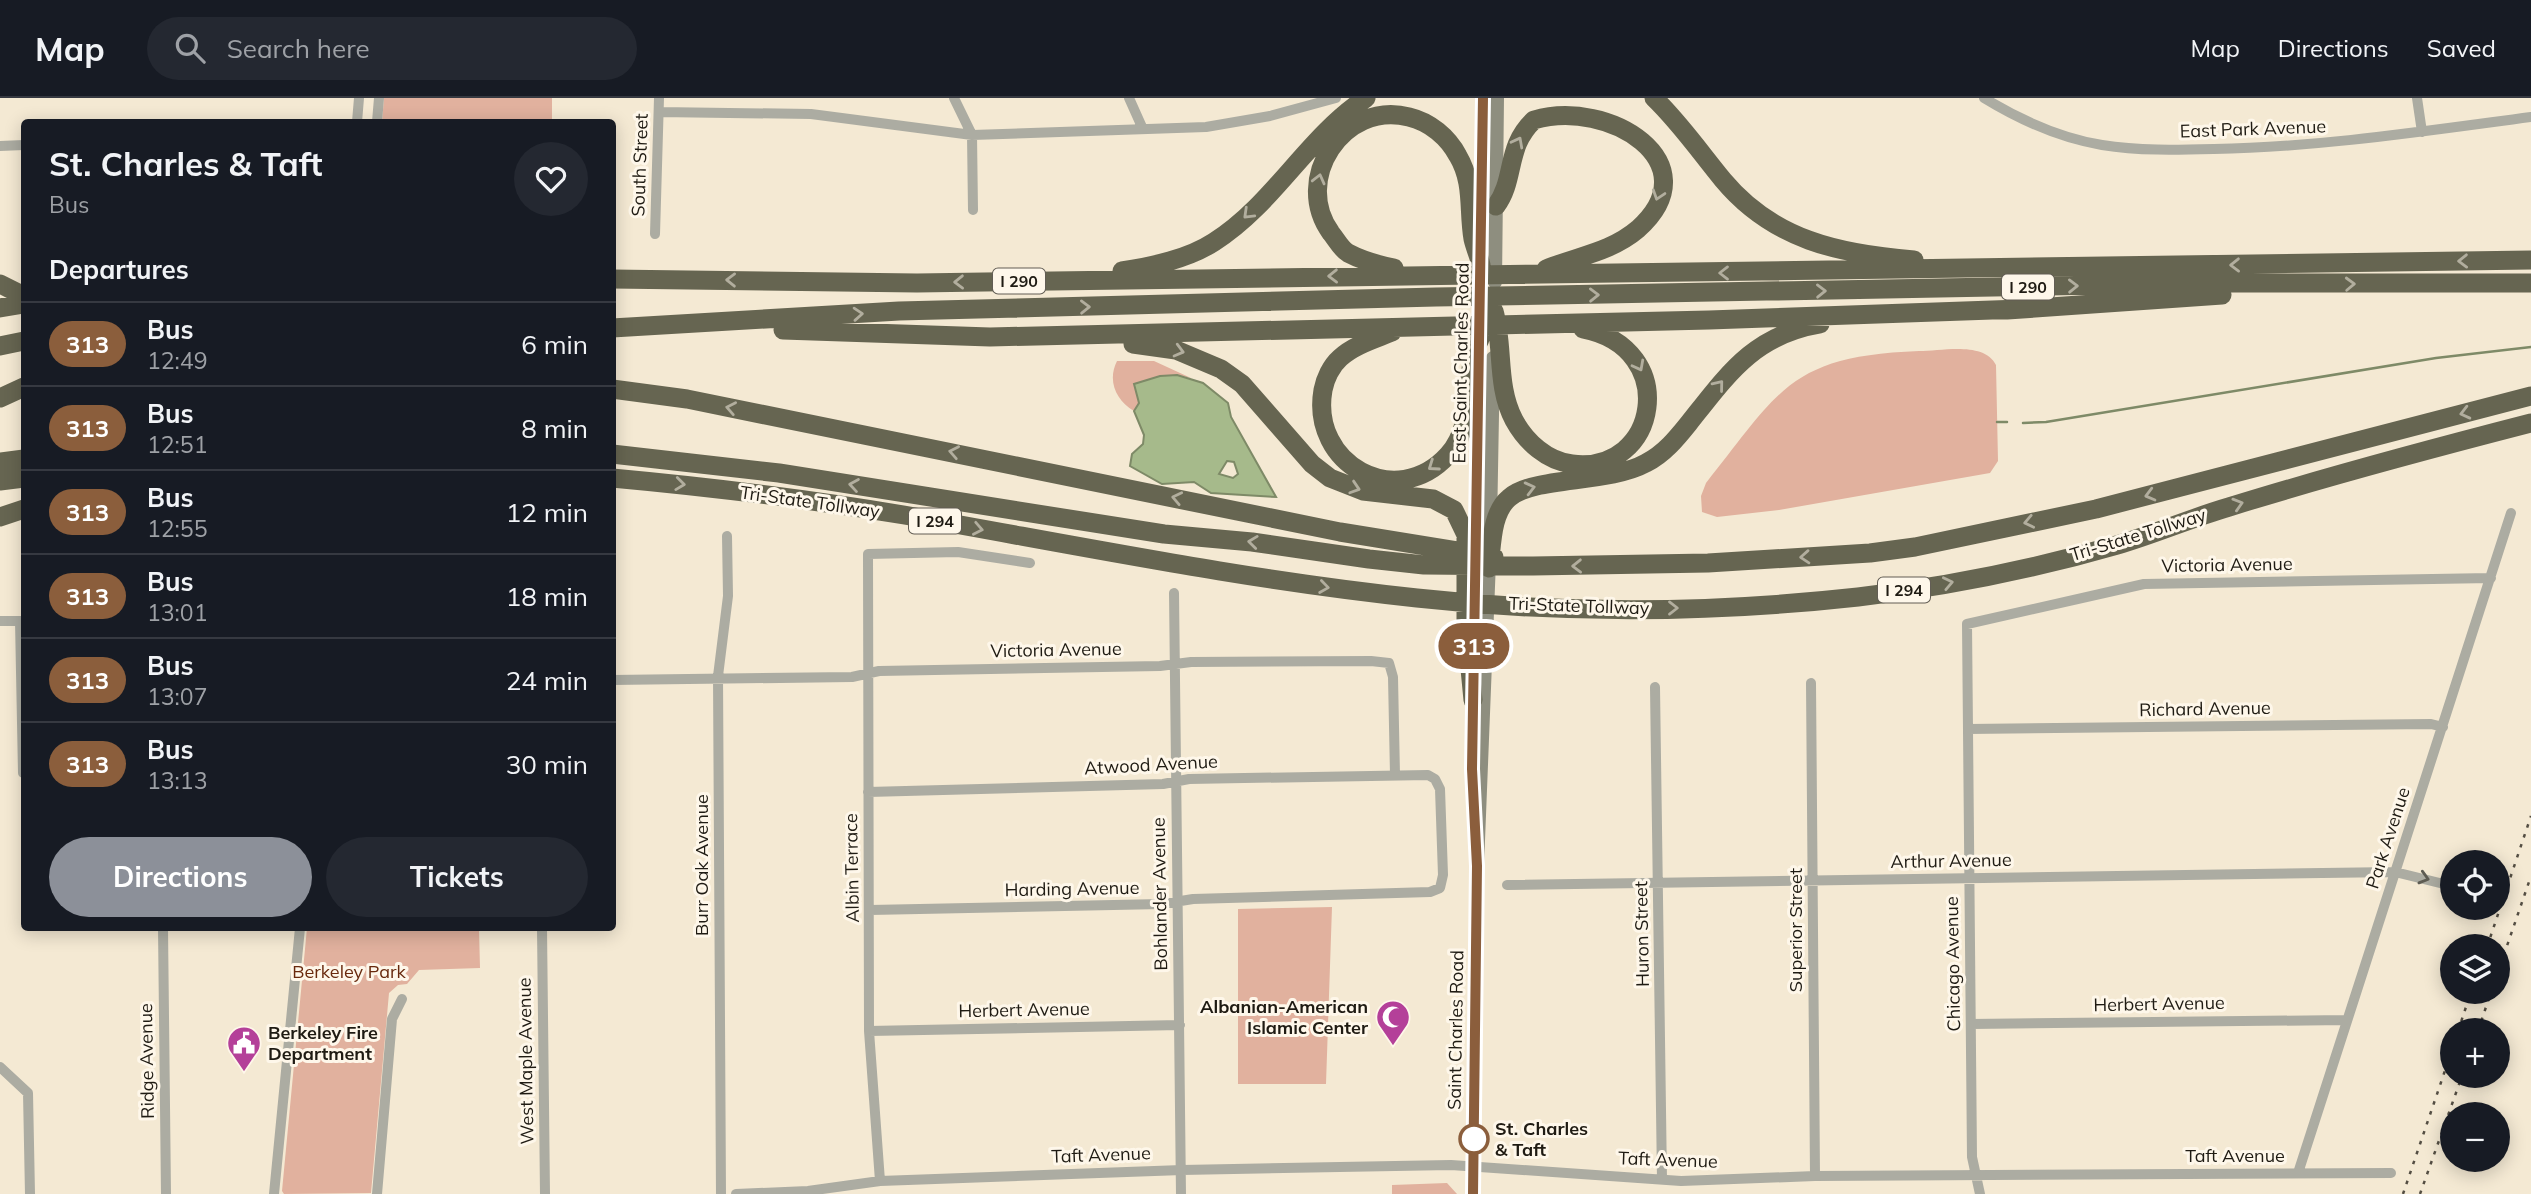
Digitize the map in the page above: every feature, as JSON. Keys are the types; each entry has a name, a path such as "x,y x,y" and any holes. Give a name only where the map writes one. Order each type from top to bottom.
{"highway":[{"path":"1034,281 1136,268 1191,254 1213,243 1248,215 1329,126 1366,98"},
{"path":"1654,98 1737,196 1767,221 1798,238 1840,251 1871,256 2037,268"},
{"path":"1496,206 1504,195 1513,150 1525,130 1559,104 1592,99"},
{"path":"1534,274 1621,242 1640,227 1654,209 1662,185 1661,157 1648,129 1626,109"},
{"path":"1426,275 1373,264 1346,252 1321,218 1316,188 1325,156 1348,128 1372,117 1397,114 1415,118 1441,134 1454,149 1468,177 1484,239 1481,265"},
{"name":"I 290","path":"616,279 917,283 2531,260"},
{"path":"0,285 21,282"},
{"name":"I 290","path":"616,328 741,323 899,311 1436,298 2218,283 2531,283"},
{"path":"0,285 21,295"},
{"path":"1473,700 1481,537 1499,510 1515,492 1537,486 1608,477 1648,462 1680,434 1744,357 1781,335 1840,321 2218,296 2306,285"},
{"path":"0,296 21,304"},
{"path":"0,308 21,305"},
{"path":"741,323 786,331 990,337 2021,309"},
{"path":"1494,311 1492,339 1503,391 1514,420 1532,444 1563,463 1586,466 1609,461 1630,444 1642,425 1647,387 1642,367 1629,351 1610,336 1537,323"},
{"path":"1406,326 1370,340 1340,358 1331,368 1322,397 1321,415 1335,451 1360,472 1379,478 1404,480 1417,476 1437,463 1456,443 1471,400 1472,354 1492,339"},
{"path":"990,337 1012,344 1158,346 1194,355 1242,384 1312,464 1330,478 1363,491 1440,501 1481,537 1489,568"},
{"path":"0,346 21,342"},
{"path":"0,398 21,388"},
{"path":"616,389 687,399 1340,532 1444,547 1532,566"},
{"name":"Tri-State Tollway","path":"616,454 779,473 1164,534 1252,541 1424,565 1707,563 1870,553 2096,509 2531,396"},
{"name":"Tri-State Tollway","path":"616,479 902,515 1340,590 1424,599 1530,605 1700,608 1858,597 2006,571 2117,545 2223,509 2371,465 2531,423"},
{"path":"0,462 21,459"},
{"path":"0,481 21,478"},
{"path":"0,517 21,510"}],"main road":[{"name":"East Saint Charles Road","path":"1483,98 1484,239 1494,311"},
{"name":"East Saint Charles Road","path":"1484,239 1496,206 1497,98"},
{"name":"East Saint Charles Road","path":"1481,265 1492,339 1481,537"},
{"path":"1475,628 1489,568"},
{"name":"Saint Charles Road","path":"1474,1194 1477,866 1475,628"},
{"name":"Saint Charles Road","path":"1473,700 1472,769 1477,866"}],"street":[{"path":"357,119 359,98"},
{"path":"377,119 379,98"},
{"name":"South Street","path":"655,234 659,98"},
{"path":"954,98 972,135 973,210"},
{"path":"1129,98 1143,127"},
{"path":"659,112 730,110 811,114 972,135 1101,132 1143,127 1173,130 1270,116 1303,101 1324,104 1336,98"},
{"name":"East Park Avenue","path":"1984,98 2029,122 2059,134 2131,149 2307,147 2531,117"},
{"path":"2417,98 2422,132"},
{"path":"0,146 21,145"},
{"name":"Park Avenue","path":"2298,1173 2511,513"},
{"name":"Burr Oak Avenue","path":"721,1194 718,676 728,596 727,536"},
{"name":"Albin Terrace","path":"880,1181 869,1031 868,554 958,552 1030,563"},
{"name":"Victoria Avenue","path":"1967,624 2144,584 2491,578"},
{"name":"Bohlander Avenue","path":"1174,593 1181,1194"},
{"path":"0,621 21,621"},
{"name":"Chicago Avenue","path":"1967,624 1972,1157 1980,1194"},
{"name":"Victoria Avenue","path":"616,680 867,675 879,671 1175,664 1357,661 1389,663 1393,677 1395,775"},
{"name":"Superior Street","path":"1811,683 1815,1176"},
{"name":"Huron Street","path":"1655,687 1662,1180"},
{"name":"Richard Avenue","path":"1968,729 2431,724 2443,727"},
{"name":"Atwood Avenue","path":"869,792 1177,782 1189,779 1428,775 1436,779 1440,789 1443,875 1440,888"},
{"name":"Arthur Avenue","path":"1507,885 2395,872 2440,883"},
{"name":"Harding Avenue","path":"870,910 1178,902 1193,898 1430,892 1440,888"},
{"name":"Ridge Avenue","path":"163,931 166,1194"},
{"path":"274,1194 300,931"},
{"name":"West Maple Avenue","path":"542,931 545,1194"},
{"path":"377,1194 392,1019 402,999"},
{"name":"Herbert Avenue","path":"1971,1024 2346,1020"},
{"name":"Herbert Avenue","path":"869,1031 1180,1025"},
{"path":"0,1067 28,1093 30,1194"},
{"name":"Taft Avenue","path":"736,1194 808,1193 880,1181 1182,1170 1474,1166 1681,1181 1815,1176 2391,1173"},
{"path":"1681,1181 1682,1194"}],"green space":[{"path":"384,98 552,98 552,119 382,119"},
{"path":"1950,349 1982,353 1996,365 1998,461 1990,473 1779,510 1717,517 1702,512 1701,496 1706,483 1752,424 1792,384 1814,370 1842,361 1876,354"},
{"path":"1117,361 1154,361 1191,378 1177,375 1135,384 1139,403 1134,411 1122,401 1115,389 1113,376"},
{"path":"1332,907 1326,1084 1238,1084 1238,909"},
{"name":"Berkeley Park","path":"307,931 479,931 480,968 419,970 407,984 398,985 389,993 371,1193 284,1194 282,1191"},
{"path":"1447,1183 1457,1194 1392,1194 1392,1185"}],"shaded area":[{"path":"1177,375 1203,383 1228,403 1231,417 1276,497 1211,493 1194,482 1162,484 1130,466 1132,454 1143,444 1144,435 1134,411 1139,403 1134,384 1160,376","holes":["1227,461 1234,462 1238,474 1233,478 1219,474"]}],"waterway":[{"path":"2023,423 2046,422 2436,358 2531,347"},
{"path":"1997,422 2007,422"}],"railway":[{"path":"2491,934 2531,816"},
{"path":"2510,937 2531,876"},
{"path":"2462,1018 2467,1004"},
{"path":"2482,1018 2487,1004"},
{"path":"2403,1194 2440,1085"},
{"path":"2420,1194 2458,1088"}],"bus line":[{"name":"313","path":"1473,1194 1477,866 1472,769 1483,98"}],"place":[{"name":"Albanian-American Islamic Center","path":"1393,1047"},
{"name":"Berkeley Fire Department","path":"244,1073"},
{"name":"St. Charles & Taft","path":"1474,1139"}]}
